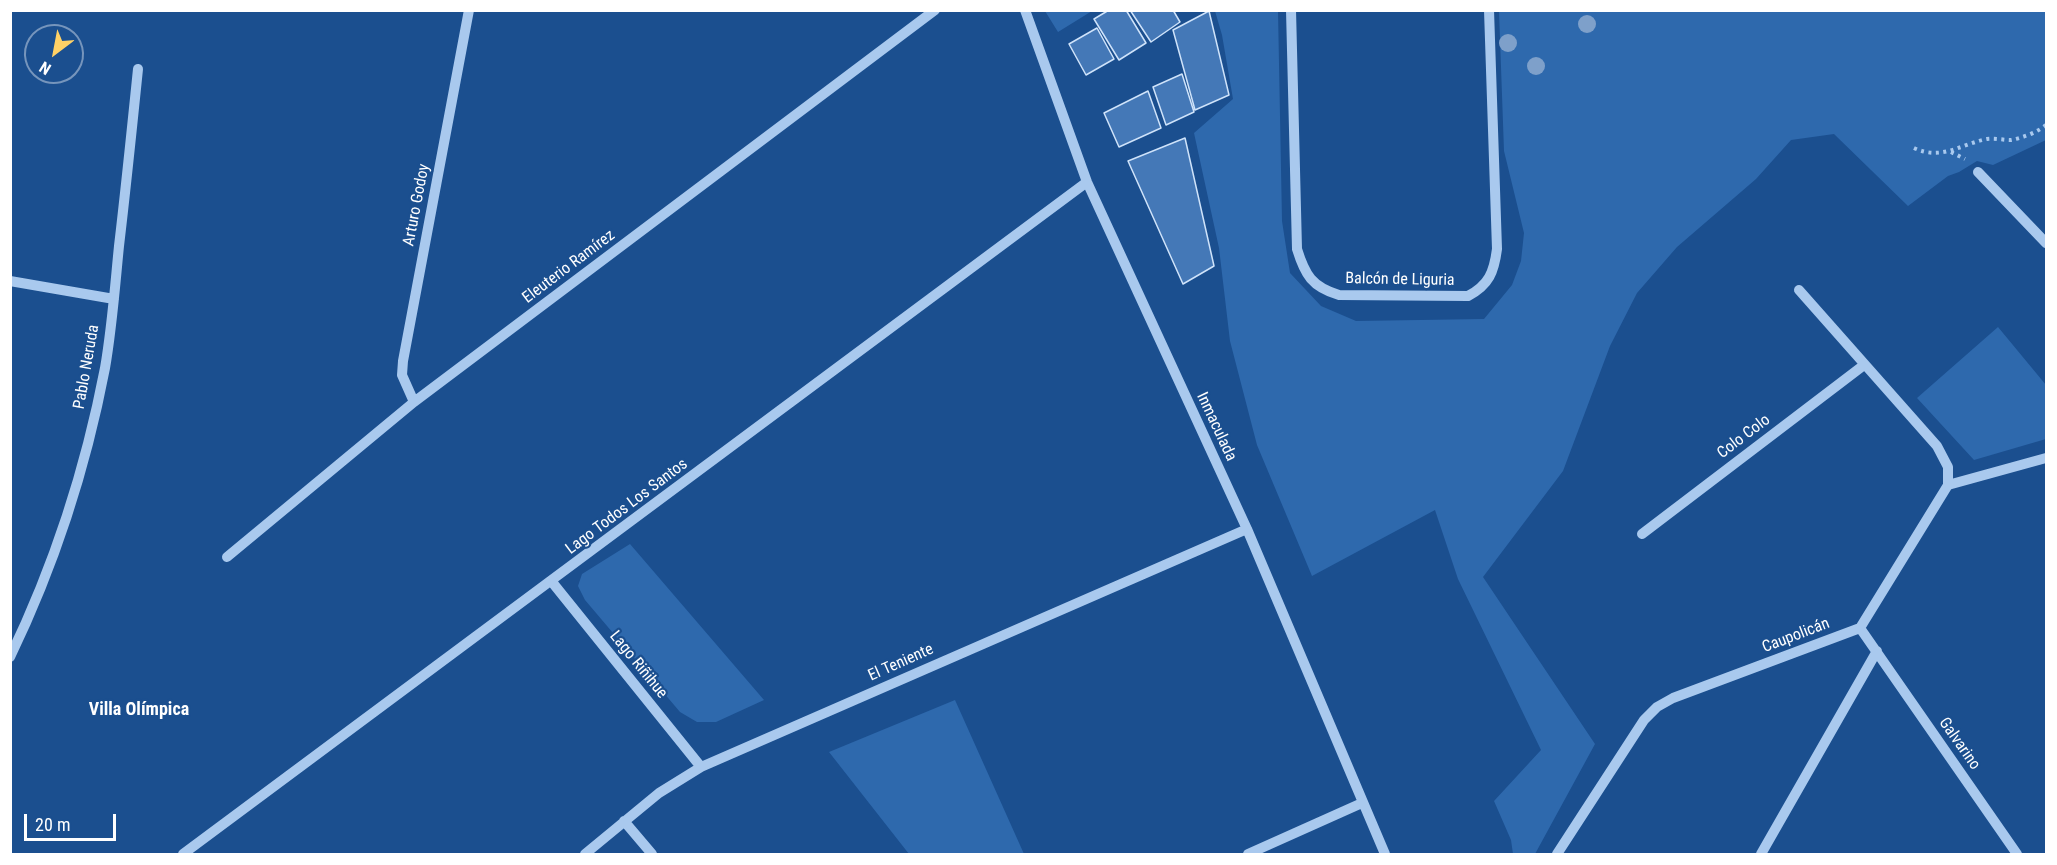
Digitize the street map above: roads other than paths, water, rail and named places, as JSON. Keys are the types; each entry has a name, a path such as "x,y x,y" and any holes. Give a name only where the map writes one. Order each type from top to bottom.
{"street":[{"name":"Arturo Godoy","path":"414,402 402,375 403,361 469,10"},
{"name":"Eleuterio Ramírez","path":"227,557 414,402 936,10"},
{"name":"Inmaculada","path":"1025,10 1087,182 1247,529 1385,855"},
{"name":"Balcón de Liguria","path":"1291,10 1297,249 1308,277 1328,292 1339,296 1468,296 1480,290 1487,281 1495,266 1497,249 1489,10"},
{"name":"Pablo Neruda","path":"10,657 49,568 70,505 90,435 105,367 138,69"},
{"path":"1978,172 2046,243"},
{"name":"Lago Todos Los Santos","path":"183,855 1087,182"},
{"path":"10,281 114,299"},
{"path":"1799,290 1937,446 1948,467 1948,485 1860,628"},
{"name":"Colo Colo","path":"1642,534 1864,365"},
{"path":"1948,485 2044,462"},
{"name":"El Teniente","path":"585,855 659,793 701,767 1247,529"},
{"name":"Lago Riñihue","path":"552,582 701,767"},
{"name":"Galvarino","path":"1860,628 2017,855"},
{"name":"Caupolicán","path":"1557,855 1623,750 1644,720 1657,707 1673,698 1860,628"},
{"path":"1761,855 1876,651"},
{"path":"1248,855 1362,803"},
{"path":"624,821 652,855"}],"district":[{"name":"Villa Olímpica","path":"139,710"}]}
